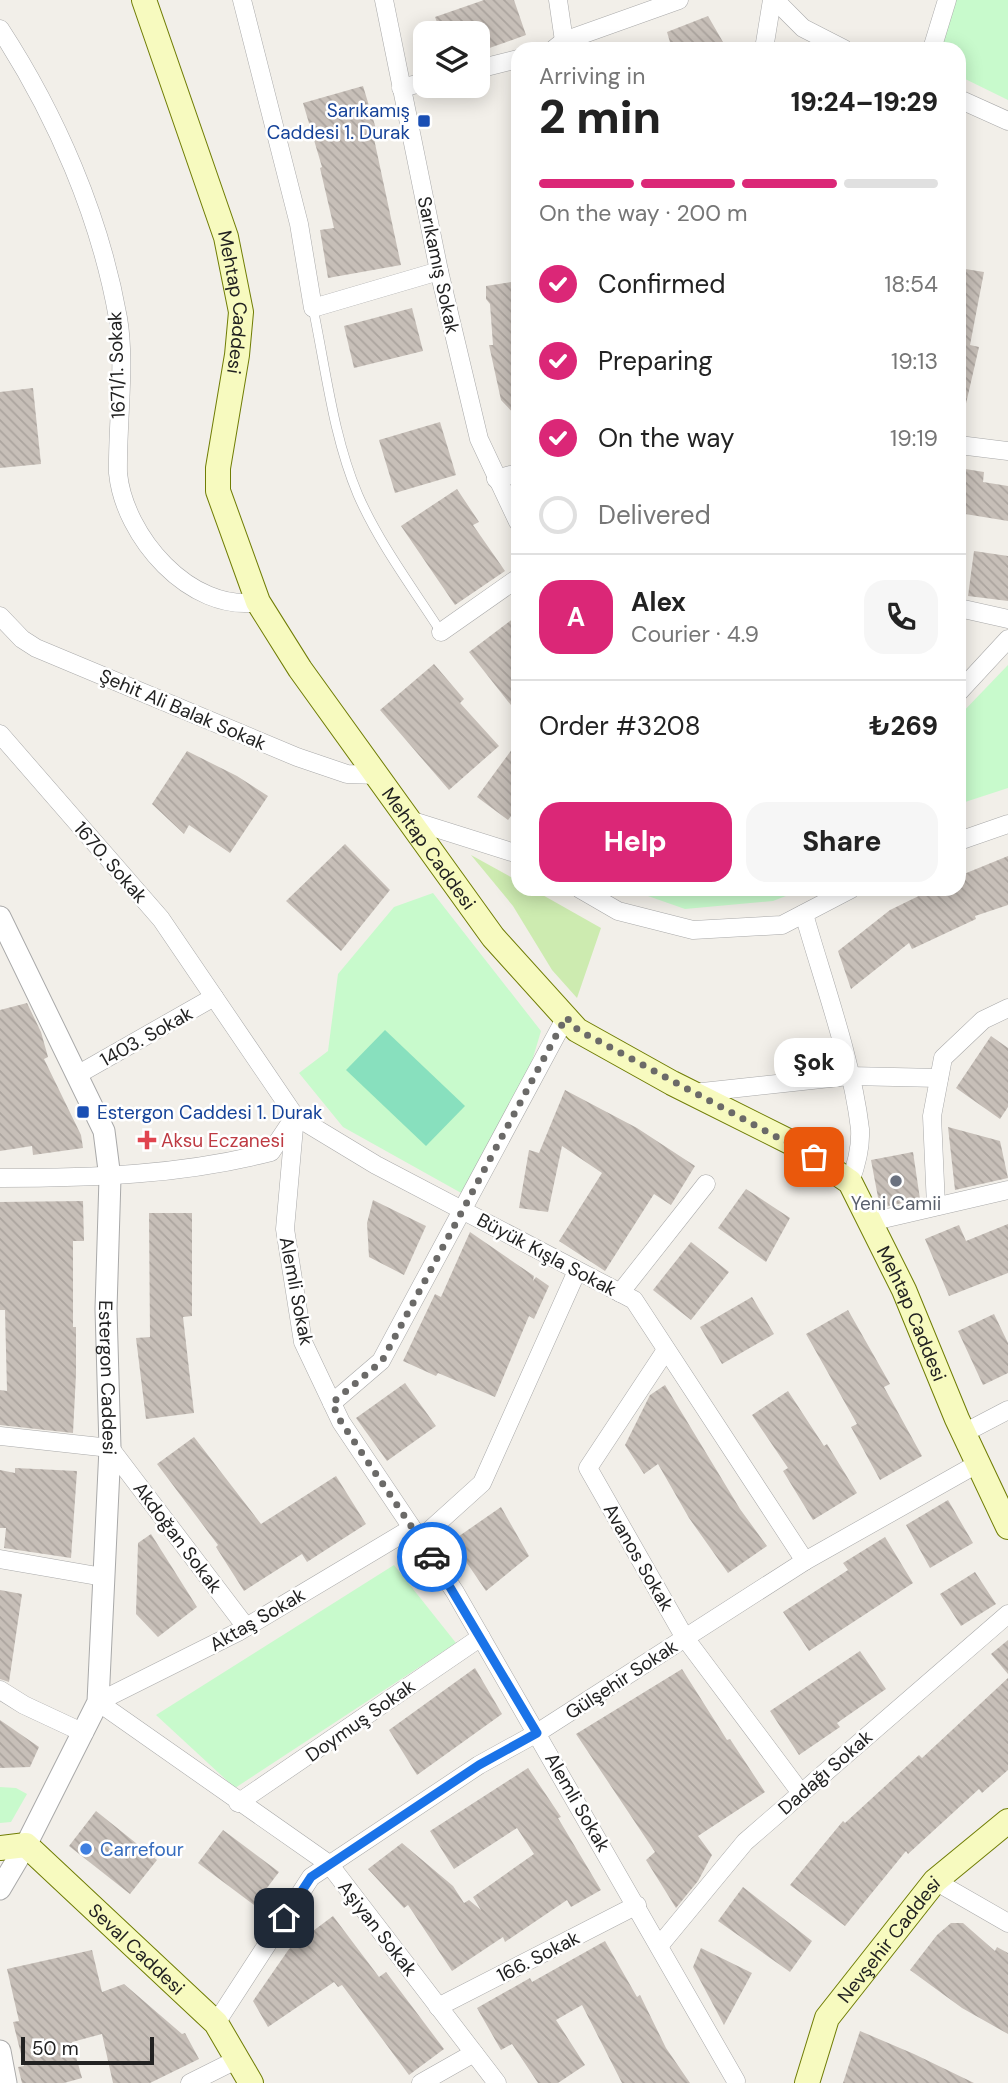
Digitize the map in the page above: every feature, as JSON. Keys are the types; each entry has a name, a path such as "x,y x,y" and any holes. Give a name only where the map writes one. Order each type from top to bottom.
{"main road":[{"name":"Mehtap Caddesi","path":"144,0 162,60 226,237 241,312 237,355 218,468 218,491 258,602 300,669 493,937 578,1030 796,1145 850,1182 904,1290 977,1464 1008,1527"},
{"name":"Nevşehir Caddesi","path":"807,2083 827,2018 935,1881 1008,1821"},
{"path":"0,1847 26,1845"},
{"name":"Seval Caddesi","path":"26,1845 216,2023 251,2083"}],"street":[{"path":"242,0 299,224 313,308 439,271"},
{"name":"Sarıkamış Sokak","path":"384,0 439,271 479,439 511,508"},
{"path":"558,0 559,42"},
{"path":"567,42 678,0"},
{"path":"765,42 773,0"},
{"path":"773,0 803,28 830,42"},
{"path":"934,42 947,0"},
{"name":"1671/1. Sokak","path":"0,29 32,79 59,136 91,216 108,280 118,320 118,473 120,495 127,513 146,544 201,593 229,603 258,602"},
{"path":"490,66 511,61"},
{"path":"401,88 413,85"},
{"path":"966,102 1008,121"},
{"path":"966,446 1008,451"},
{"path":"496,479 511,475"},
{"path":"441,632 511,583"},
{"path":"966,610 1008,619"},
{"name":"Şehit Ali Balak Sokak","path":"0,616 22,639 36,648 297,757 347,774 378,775"},
{"path":"966,684 1008,639"},
{"name":"1670. Sokak","path":"0,734 161,919 214,997"},
{"path":"410,820 511,852"},
{"path":"966,839 1008,824"},
{"path":"592,896 618,911 693,930 782,925 838,896"},
{"path":"804,914 849,1076 860,1131 856,1165 850,1182"},
{"name":"Estergon Caddesi","path":"0,918 6,944 104,1131 110,1178 106,1309 110,1447 97,1702 84,1733 26,1845 0,1889"},
{"path":"0,1178 110,1178 225,1164 271,1152 295,1116 214,997"},
{"name":"1403. Sokak","path":"77,1075 214,997"},
{"path":"936,1206 932,1116 943,1058 982,1020 1008,1008"},
{"path":"332,1403 382,1361 566,1017"},
{"path":"693,1093 849,1076 939,1078"},
{"name":"Büyük Kışla Sokak","path":"295,1116 376,1165 634,1300 805,1561"},
{"name":"Alemli Sokak","path":"295,1116 285,1229 303,1342 341,1422 481,1637 637,1905 736,2082"},
{"path":"620,1293 706,1184"},
{"path":"870,1222 1008,1189"},
{"name":"Aktaş Sokak","path":"97,1702 246,1627 416,1534 482,1483 577,1271"},
{"name":"Avanos Sokak","path":"666,1350 588,1468 685,1638 802,1793"},
{"path":"964,1433 1008,1409"},
{"path":"0,1436 110,1447"},
{"name":"Akdoğan Sokak","path":"110,1447 246,1627"},
{"name":"Gülşehir Sokak","path":"216,2023 311,1877 479,1765 537,1733 805,1561 977,1464"},
{"path":"0,1559 103,1577"},
{"name":"Dadağı Sokak","path":"659,1946 745,1842 1008,1614"},
{"name":"Doymuş Sokak","path":"238,1803 481,1637"},
{"path":"0,1690 24,1705 84,1733"},
{"name":"Aşiyan Sokak","path":"97,1702 329,1864 497,2083"},
{"path":"935,1881 1008,1923"},
{"name":"166. Sokak","path":"439,2007 637,1905"},
{"path":"0,2051 6,2083"},
{"path":"421,2083 474,2053"},
{"path":"190,2083 238,2059"}],"lane":[{"path":"313,308 342,447 358,494 379,536 441,632"}],"green space":[{"path":"954,0 1008,0 1008,100 966,79 966,42 944,42"},
{"path":"1008,665 1008,788 966,802 966,709"},
{"path":"471,855 511,877 511,896 544,896 601,928 577,998 552,970 513,906"},
{"path":"433,893 541,1031 521,1098 463,1194 343,1127 299,1073 328,1051 338,974 394,907"},
{"path":"648,896 786,896 773,901 685,909"},
{"path":"385,1030 465,1106 426,1146 346,1070"},
{"path":"394,1565 456,1643 235,1788 156,1715"},
{"path":"0,1787 16,1788 27,1794 11,1822 0,1823"}],"building":[{"path":"484,0 514,0 526,35 490,48 490,21 436,21 435,17"},
{"path":"708,16 723,42 670,42 667,32"},
{"path":"363,86 377,132 373,134 401,265 328,278 320,230 334,228 320,168 322,167 303,103"},
{"path":"966,269 984,272 970,345 979,347 966,404"},
{"path":"511,282 511,411 501,400 489,345 493,345 486,286"},
{"path":"412,308 423,351 354,368 344,326"},
{"path":"33,388 41,464 0,468 0,392"},
{"path":"440,422 456,475 395,493 379,440"},
{"path":"966,469 984,472 983,482 1008,486 1008,521 966,514"},
{"path":"457,489 479,522 473,525 505,571 455,605 401,526"},
{"path":"974,551 1008,556 1008,601 968,596"},
{"path":"511,620 511,705 469,652"},
{"path":"434,664 464,699 460,703 499,746 449,790 380,710"},
{"path":"187,751 237,776 268,796 230,853 189,825 184,834 152,804"},
{"path":"511,751 511,816 508,820 477,797"},
{"path":"345,844 390,890 341,951 286,901"},
{"path":"1008,856 1008,905 975,916 976,919 912,949 909,943 851,989 838,951 890,910 919,896 966,896 966,873"},
{"path":"27,1003 41,1032 48,1057 44,1059 81,1135 83,1148 33,1155 32,1146 0,1151 0,1010"},
{"path":"991,1036 1008,1048 1008,1107 1000,1119 956,1088"},
{"path":"565,1090 637,1128 695,1166 671,1205 654,1194 605,1271 559,1241 602,1173 562,1146 548,1212 519,1208 529,1150 539,1153"},
{"path":"948,1127 1000,1141 1008,1178 955,1190"},
{"name":"Yeni Camii","path":"913,1152 920,1199 880,1208 871,1160"},
{"path":"746,1189 790,1218 766,1262 718,1228"},
{"path":"373,1200 426,1226 404,1275 369,1257 367,1223"},
{"path":"83,1201 84,1241 73,1241 76,1374 73,1433 0,1425 0,1390 7,1391 5,1310 0,1310 0,1202"},
{"path":"149,1213 192,1213 192,1316 183,1317 194,1413 146,1419 136,1338 150,1337"},
{"path":"1008,1224 1008,1273 949,1296 925,1239 959,1225 966,1241"},
{"path":"470,1232 534,1276 533,1281 536,1277 549,1286 534,1319 529,1316 495,1397 403,1361 435,1294 441,1297"},
{"path":"691,1242 729,1272 691,1320 653,1290"},
{"path":"752,1297 774,1334 722,1364 700,1327"},
{"path":"848,1310 890,1384 884,1387 922,1456 880,1480 851,1427 857,1424 806,1334"},
{"path":"994,1314 1008,1343 1008,1373 983,1385 958,1331"},
{"path":"405,1383 436,1426 387,1461 356,1418"},
{"path":"665,1385 740,1509 767,1546 728,1573 689,1518 658,1464 644,1474 625,1445 650,1395"},
{"path":"788,1391 824,1446 827,1444 857,1493 813,1520 783,1471 788,1468 752,1415"},
{"path":"194,1437 261,1524 336,1476 366,1524 307,1562 302,1554 244,1591 216,1547 218,1545 157,1464"},
{"path":"15,1468 77,1471 71,1558 4,1548 6,1528 0,1528 0,1470 15,1473"},
{"path":"948,1500 973,1543 930,1568 906,1525"},
{"path":"501,1507 529,1556 486,1591 452,1541"},
{"path":"151,1534 197,1607 158,1637 136,1614 138,1543"},
{"path":"885,1537 913,1583 809,1651 783,1612 848,1570 843,1563"},
{"path":"975,1572 996,1604 961,1626 940,1594"},
{"path":"0,1590 22,1594 9,1682 0,1679"},
{"path":"1008,1640 1008,1674 991,1654"},
{"path":"860,1651 886,1689 837,1723 840,1727 799,1755 770,1711"},
{"path":"475,1668 502,1714 417,1775 389,1730"},
{"path":"682,1669 727,1740 730,1739 765,1792 698,1836 712,1855 698,1881 676,1908 646,1860 655,1852 576,1734"},
{"path":"1008,1678 1008,1770 982,1793 979,1789 908,1854 906,1851 845,1926 790,1885 843,1821 845,1823 919,1755 922,1758"},
{"path":"0,1720 39,1747 30,1767 0,1768"},
{"path":"528,1768 561,1817 558,1818 601,1890 571,1907 567,1900 505,1942 503,1937 452,1971 408,1905 404,1908 368,1869 402,1843 453,1886 464,1903 469,1900 481,1910 473,1897 534,1854 517,1828 454,1869 430,1831"},
{"path":"96,1811 157,1860 130,1894 69,1846"},
{"path":"223,1830 279,1872 254,1905 198,1863"},
{"path":"743,1887 812,1941 790,1972 718,1921"},
{"path":"333,1916 379,1977 386,1972 444,2049 409,2075 342,1985 338,1987 334,1982 268,2027 253,2001 289,1949"},
{"path":"951,1923 963,1923 995,1951 997,1947 1008,1953 1008,2034 962,2008 910,1970 937,1935"},
{"path":"605,1941 637,1997 640,1995 666,2048 690,2083 622,2083 582,2005 556,2020 585,2065 558,2083 538,2083 512,2044 501,2050 477,2008 530,1978 532,1982"},
{"path":"701,1948 752,1973 724,2025 693,1967"},
{"path":"92,1950 102,1992 124,1984 182,2034 185,2033 199,2059 150,2083 113,2083 102,2034 72,2042 82,2078 64,2083 22,2083 18,2067 24,2066 13,2022 19,2021 7,1969"},
{"path":"860,2031 914,2054 974,2083 843,2083"}],"way so far":[{"path":"432,1557 341,1422 332,1403 382,1361 566,1017 578,1030 672,1083 796,1145 814,1157"}],"place":[{"name":"Sarıkamış Caddesi 1. Durak","path":"424,121"},
{"name":"Estergon Caddesi 1. Durak","path":"83,1112"},
{"name":"Aksu Eczanesi","path":"147,1140"},
{"name":"Şok","path":"814,1157"},
{"name":"Yeni Camii","path":"896,1181"},
{"name":"Carrefour","path":"86,1849"}],"route":[{"path":"284,1918 311,1877 479,1765 537,1733 432,1557"}]}
